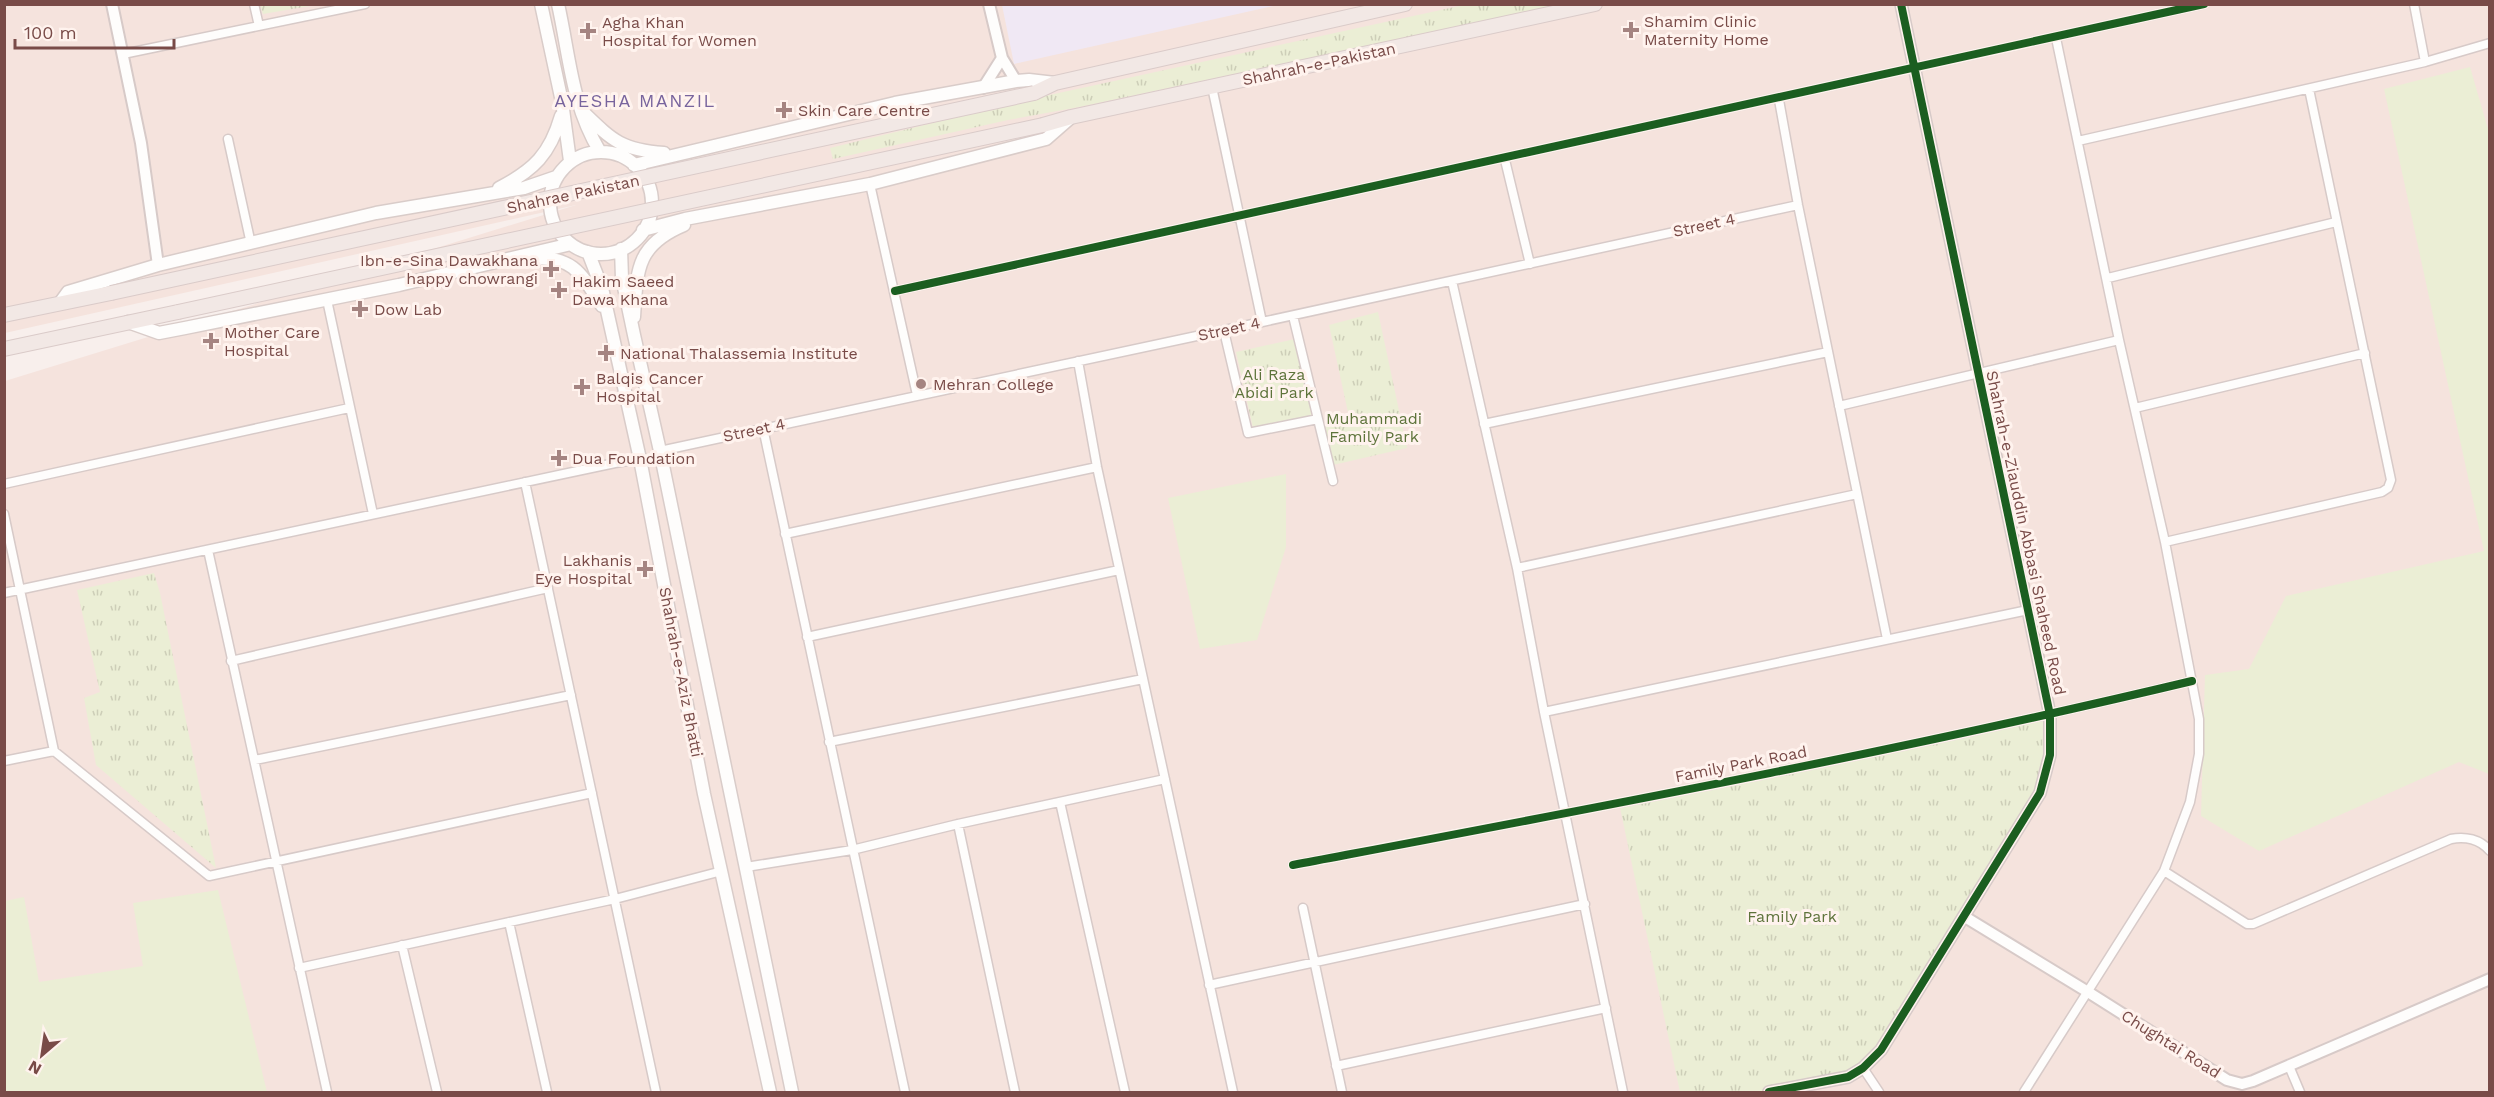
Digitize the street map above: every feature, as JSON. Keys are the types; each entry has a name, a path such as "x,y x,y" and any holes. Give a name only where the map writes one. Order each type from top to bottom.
{"highway":[{"path":"1055,83 1405,4"},
{"name":"Shahrah-e-Pakistan","path":"1043,125 1071,117 1595,4"},
{"name":"Shahrae Pakistan","path":"60,303 1034,93 1055,83"},
{"name":"Shahrae Pakistan","path":"128,322 1043,125"},
{"path":"4,315 60,303"},
{"path":"4,349 128,322"}],"main road":[{"path":"541,4 563,111 570,161"},
{"path":"558,4 579,108 600,152"},
{"path":"634,165 895,103 1016,81 1055,83"},
{"path":"579,108 611,139 631,148 678,153"},
{"path":"488,194 533,168 556,134 563,111"},
{"path":"643,230 685,219 870,184 1046,139 1071,117"},
{"path":"600,152 618,155 634,165 645,179 651,196 651,208 643,230 633,242 621,249 599,253 588,252 571,244 561,234 553,221 550,206 551,191 556,177 570,161 584,154 600,152"},
{"path":"60,303 68,292 158,265 376,213 524,188 556,177"},
{"path":"634,335 638,270 648,250 657,239 684,225 779,202"},
{"path":"128,322 159,333 327,300 571,244"},
{"name":"Shahrah-e-Aziz Bhatti","path":"621,249 622,278 660,451 792,1092"},
{"name":"Shahrah-e-Aziz Bhatti","path":"588,252 602,288 640,459 704,794 770,1092"},
{"path":"494,262 548,257 567,263 584,277 608,315"}],"street":[{"path":"112,4 141,143 158,265"},
{"path":"254,4 259,26"},
{"path":"123,54 365,4"},
{"path":"989,4 1002,57 1016,81"},
{"name":"Shahrah-e-Ziauddin Abbasi Shaheed Road","path":"1770,1092 1848,1077 1863,1068 1881,1050 2040,793 2050,754 2050,715 1901,4"},
{"path":"895,291 1241,218 1915,70 2056,38 2166,9 2204,4"},
{"path":"2414,4 2425,62"},
{"path":"2024,1092 2164,872 2190,802 2199,754 2199,718 2165,542 2119,340 2108,278 2056,38"},
{"path":"2078,141 2425,62 2490,43"},
{"path":"984,88 1002,57"},
{"path":"1212,87 1262,322"},
{"path":"2165,542 2382,492 2388,488 2391,480 2309,89"},
{"path":"1779,100 1798,205 1887,639"},
{"path":"228,139 251,244"},
{"path":"1505,160 1530,264"},
{"path":"870,184 917,395"},
{"name":"Street 4","path":"660,451 1798,205"},
{"path":"2108,278 2336,222"},
{"path":"1452,281 1517,568 1544,712 1623,1092"},
{"path":"327,300 373,514"},
{"path":"1293,316 1333,481"},
{"path":"1224,330 1248,433 1318,419"},
{"path":"1839,406 2119,340"},
{"path":"1484,424 1828,351"},
{"path":"2135,408 2365,353"},
{"path":"1078,361 1097,467 1233,1092"},
{"path":"4,484 349,408"},
{"path":"763,428 905,1092"},
{"path":"4,593 640,459"},
{"path":"785,534 1097,467"},
{"path":"525,482 656,1092"},
{"path":"1517,568 1857,494"},
{"path":"4,514 22,589 54,751 209,876 592,793"},
{"path":"208,550 327,1092"},
{"path":"807,636 1119,570"},
{"path":"231,661 548,588"},
{"path":"1544,712 2028,610"},
{"path":"829,742 1143,679"},
{"name":"Family Park Road","path":"1293,865 1566,813 2050,715 2192,681"},
{"path":"255,760 571,694"},
{"path":"4,761 54,751"},
{"path":"746,867 852,850 958,824 1165,779"},
{"path":"1060,802 1125,1092"},
{"path":"958,824 1015,1092"},
{"path":"2164,872 2247,924 2253,924 2451,839 2463,837 2479,842 2490,851"},
{"path":"299,968 615,898 722,871"},
{"path":"1209,985 1585,904"},
{"path":"1303,908 1342,1092"},
{"name":"Chughtai Road","path":"1965,917 2227,1080 2242,1084 2490,980"},
{"path":"509,922 547,1092"},
{"path":"402,945 437,1092"},
{"path":"1336,1066 1606,1008"},
{"path":"2289,1066 2300,1092"},
{"path":"1863,1068 1879,1092"}],"shaded area":[{"path":"1002,4 1278,5 1014,64"},
{"path":"5,5 2489,5 2489,1092 5,1092 5,381 576,205 5,333"}],"green space":[{"path":"260,4 316,5 263,14"},
{"path":"1464,5 1560,5 1008,120 833,159 830,148 1031,99"},
{"path":"2470,67 2490,136 2489,774 2459,762 2259,851 2201,816 2205,675 2249,669 2286,596 2484,551 2384,89"},
{"name":"Muhammadi Family Park","path":"1378,312 1407,448 1333,465 1324,424 1349,417 1329,325"},
{"name":"Ali Raza Abidi Park","path":"1295,339 1312,415 1253,428 1236,352"},
{"path":"1286,474 1286,547 1257,640 1200,649 1168,498"},
{"path":"154,573 216,868 96,765 84,698 100,692 77,590"},
{"name":"Family Park","path":"2050,715 2040,793 1881,1050 1863,1068 1768,1092 1680,1092 1619,803"},
{"path":"218,890 267,1092 5,1092 5,901 24,897 39,982 143,966 133,903"}],"cycle path":[{"path":"1769,1092 1848,1077 1863,1068 1881,1050 2040,793 2050,755 2050,715 1901,4"},
{"path":"895,291 1550,150 2204,4"},
{"path":"1293,865 1969,732 2192,681"}],"place":[{"name":"Shamim Clinic Maternity Home","path":"1631,30"},
{"name":"Agha Khan Hospital for Women","path":"588,31"},
{"name":"Skin Care Centre","path":"784,110"},
{"name":"Ibn-e-Sina Dawakhana happy chowrangi","path":"551,269"},
{"name":"Hakim Saeed Dawa Khana","path":"559,290"},
{"name":"Dow Lab","path":"360,309"},
{"name":"Mother Care Hospital","path":"211,341"},
{"name":"National Thalassemia Institute","path":"606,353"},
{"name":"Mehran College","path":"921,384"},
{"name":"Balqis Cancer Hospital","path":"582,387"},
{"name":"Dua Foundation","path":"559,458"},
{"name":"Lakhanis Eye Hospital","path":"645,569"}],"district":[{"name":"AYESHA MANZIL","path":"635,100"}]}
